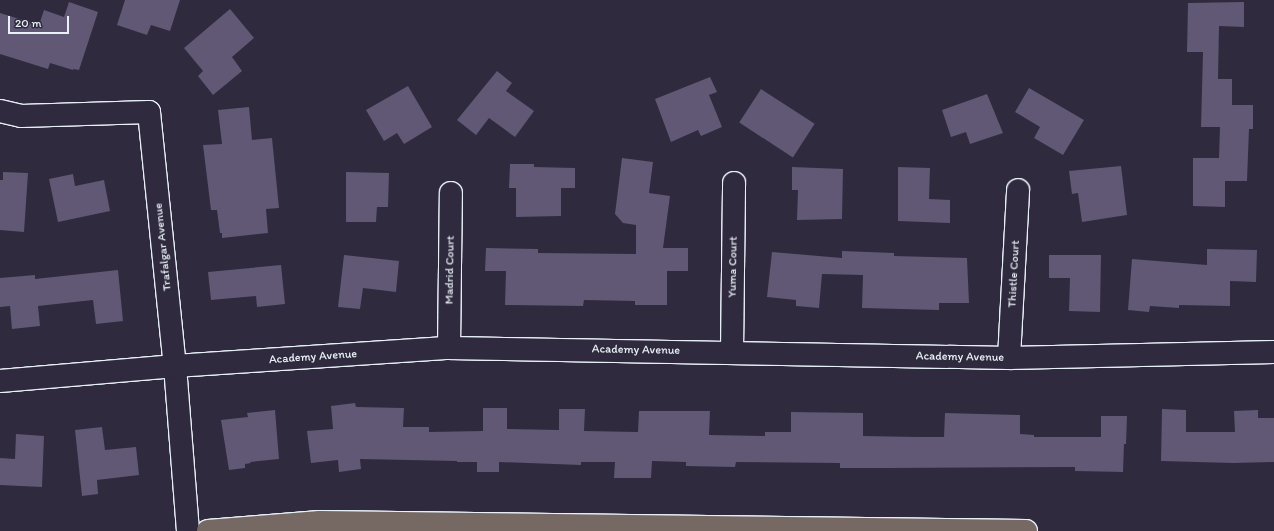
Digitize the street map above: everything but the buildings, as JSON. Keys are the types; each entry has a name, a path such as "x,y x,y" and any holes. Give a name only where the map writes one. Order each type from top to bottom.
{"main road":[{"path":"208,531 320,522 1026,531"}],"street":[{"name":"Trafalgar Avenue","path":"0,111 21,116 149,112 176,366 188,531"},
{"name":"Yuma Court","path":"732,352 734,183"},
{"name":"Thistle Court","path":"1010,358 1018,190"},
{"name":"Madrid Court","path":"449,348 451,193"},
{"name":"Academy Avenue","path":"0,381 176,366 449,348 1010,358 1274,352"}]}
